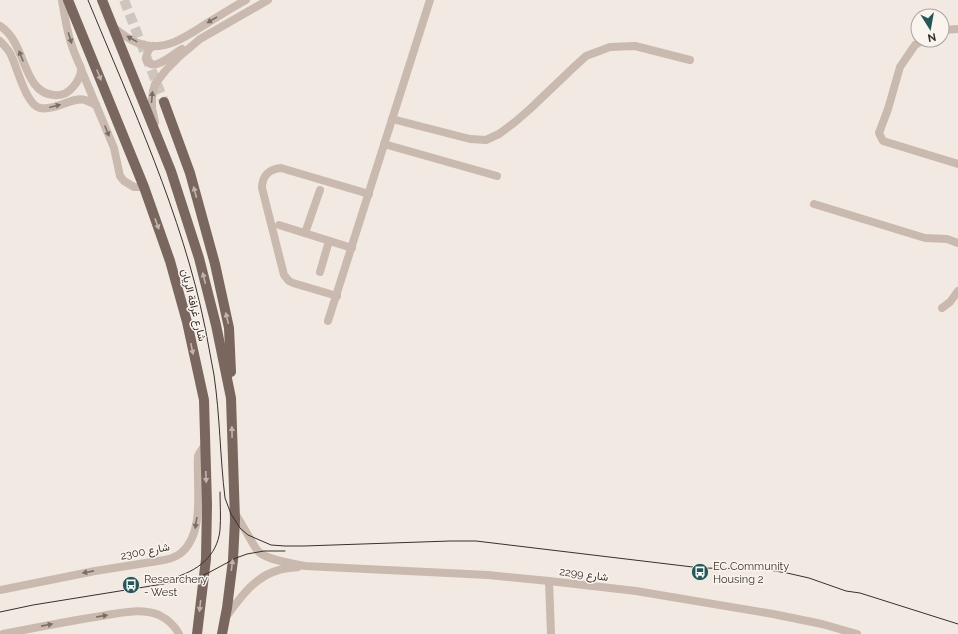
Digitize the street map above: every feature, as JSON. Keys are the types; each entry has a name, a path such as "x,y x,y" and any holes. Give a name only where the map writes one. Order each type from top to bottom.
{"main road":[{"name":"شارع غرافة الريان","path":"68,0 144,187 170,261 187,322 204,400 208,505 206,559 197,634"},
{"name":"شارع غرافة الريان","path":"102,0 171,171 199,258 216,324 231,398 235,513 233,560 222,634"},
{"path":"164,102 190,174 215,264 228,321 231,398"}],"street":[{"path":"62,0 69,36 114,148 120,176 124,181 134,187 144,187"},
{"path":"113,27 136,42 153,46 164,45 188,35 246,0"},
{"path":"153,46 148,50 146,59 149,64 155,65 268,0"},
{"path":"328,321 430,0"},
{"path":"0,26 6,30 13,39 20,52 30,79 38,90 47,95 64,94 72,89 77,81 81,69"},
{"path":"162,148 152,108 155,84 180,56 200,39"},
{"path":"0,41 11,55 26,94 38,108 48,108 84,99 96,105"},
{"path":"392,119 470,139 486,140 499,134 520,118 586,56 610,47 635,46 690,60"},
{"path":"913,48 900,67 888,109 879,133 883,141 958,164"},
{"path":"384,144 497,176"},
{"path":"336,296 289,282 284,275 262,183 267,174 281,168 369,194"},
{"path":"305,233 320,190"},
{"path":"814,204 925,238 947,239 958,243"},
{"path":"279,225 352,248"},
{"path":"320,272 329,241"},
{"path":"942,308 950,302 958,291"},
{"name":"شارع 2300","path":"0,590 95,571 168,559 180,554 187,547 196,525 198,456 205,445"},
{"name":"شارع 2299","path":"235,513 254,546 261,554 280,561 305,566 488,575 636,591 773,614 822,624 857,634"},
{"name":"شارع 2299","path":"225,618 245,592 263,577 280,569 305,566"},
{"path":"549,581 550,634"},
{"path":"3,634 63,622 134,611 146,612 160,616 176,628 179,634"}],"tunnel":[{"path":"124,0 164,102"}],"tram line":[{"path":"88,0 154,161 183,243 205,327 214,375 218,406 225,498 231,514 240,528 248,535 271,545 285,546 476,541 701,568 763,569 809,578 846,591 860,593 958,624"},
{"path":"173,578 198,567 215,548 220,530 220,492"},
{"path":"0,612 33,605 194,579 247,554 264,551 285,551"}],"place":[{"name":"EC Community Housing 2","path":"700,572"},
{"name":"Researchery - West","path":"131,585"}]}
